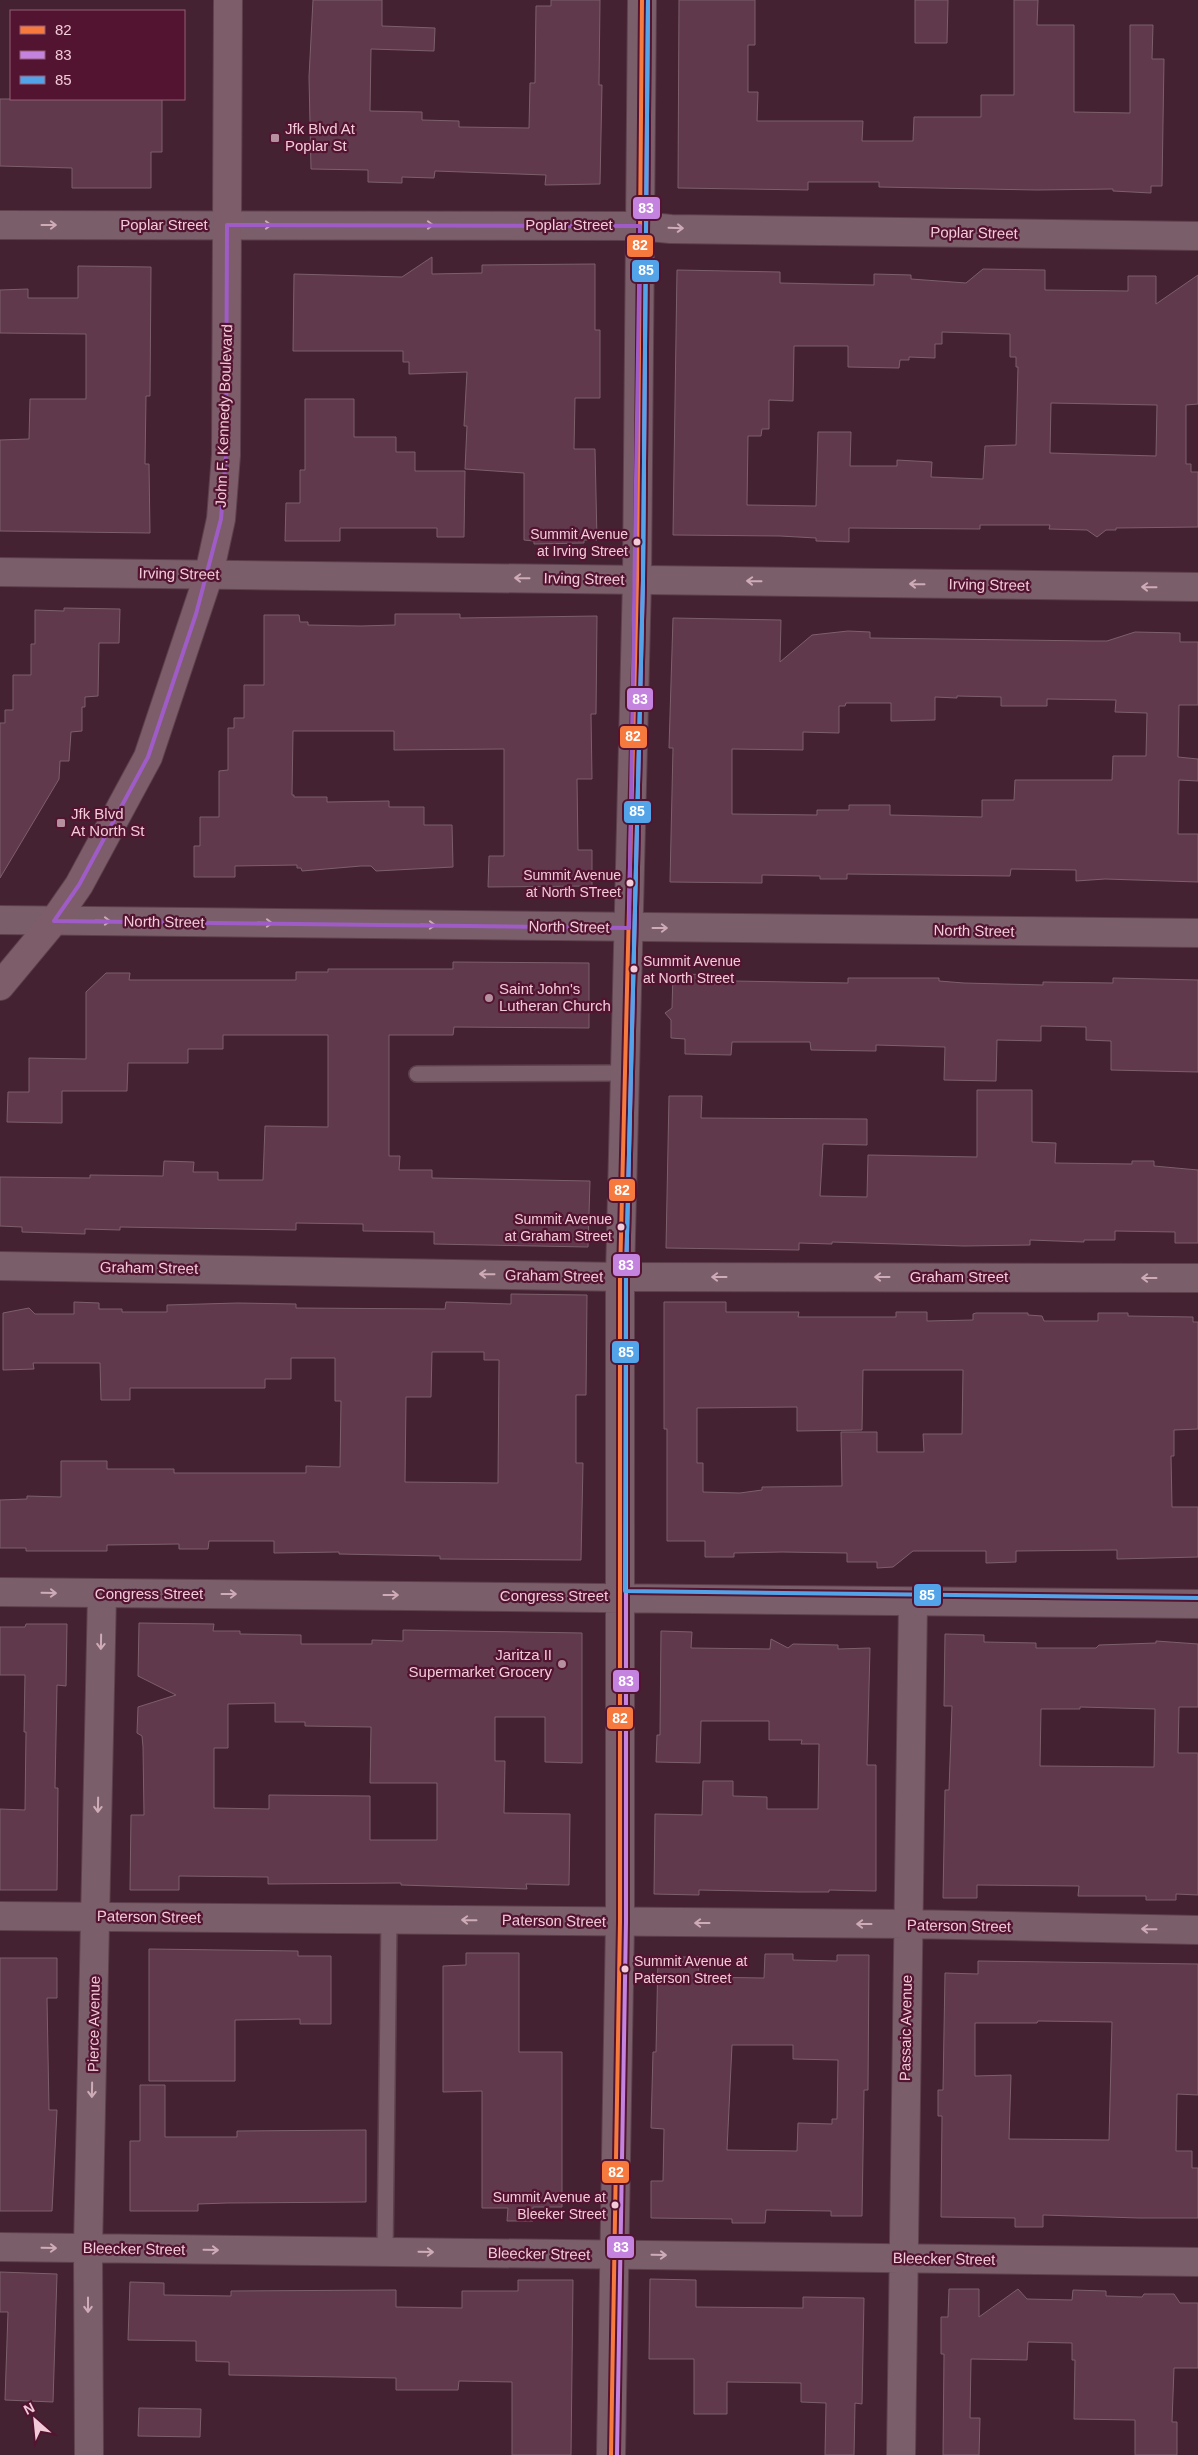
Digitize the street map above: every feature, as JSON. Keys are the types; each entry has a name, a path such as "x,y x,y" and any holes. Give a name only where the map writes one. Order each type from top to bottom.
{"main road":[{"name":"John F. Kennedy Boulevard","path":"0,986 54,920 79,885 148,757 208,574 221,519 226,454 228,0"}],"street":[{"path":"611,2455 620,1922 620,1276 637,580 642,0"},
{"name":"Poplar Street","path":"0,225 640,226 671,229 1198,236"},
{"name":"Irving Street","path":"0,572 1198,587"},
{"name":"North Street","path":"0,920 1198,933"},
{"name":"Graham Street","path":"0,1266 620,1276 1198,1278"},
{"name":"Congress Street","path":"0,1592 619,1596 913,1602 1198,1604"},
{"name":"Pierce Avenue","path":"89,2455 88,2248 102,1594"},
{"name":"Passaic Avenue","path":"901,2455 902,2258 913,1602"},
{"name":"Paterson Street","path":"0,1916 908,1924 1198,1930"},
{"name":"Bleecker Street","path":"0,2247 1198,2262"}],"lane":[{"path":"417,1074 625,1072"},
{"path":"386,2252 389,1920"}],"highlighted area":[{"path":"227,225 640,226 629,928 54,921 79,885 148,757 196,614 221,519 226,455"}],"building":[{"path":"313,0 382,0 382,26 435,28 434,51 371,49 370,111 422,112 422,120 459,121 459,127 529,128 530,83 535,83 536,6 551,6 551,0 600,0 599,85 602,85 600,184 545,185 546,175 435,171 434,178 402,177 402,183 368,182 368,170 311,169 309,77"},
{"path":"679,0 755,0 755,45 748,45 748,92 758,92 757,121 863,121 862,141 913,141 914,117 981,117 981,95 1014,95 1014,0 1038,0 1037,25 1074,25 1074,112 1130,113 1130,25 1153,25 1152,59 1164,59 1162,186 1151,186 1151,193 1113,191 1113,189 1037,190 879,187 879,182 808,182 808,190 678,188"},
{"path":"915,0 948,0 947,43 915,43"},
{"path":"0,99 162,100 162,152 151,152 151,188 72,188 72,168 0,166"},
{"path":"432,257 432,274 482,273 482,265 595,264 595,330 600,330 600,398 575,398 574,449 595,449 597,540 584,540 584,543 534,544 534,541 524,540 524,473 465,469 467,426 464,426 467,372 409,374 409,362 403,362 403,351 293,351 294,274 402,277"},
{"path":"78,266 151,267 150,396 146,396 145,464 149,464 150,533 0,531 0,440 29,439 30,399 86,399 86,334 0,333 0,290 28,289 28,298 78,298"},
{"path":"983,269 1045,270 1045,290 1128,291 1128,276 1156,276 1156,304 1198,275 1198,404 1186,405 1186,464 1191,464 1191,472 1198,472 1198,527 1116,528 1116,530 1106,530 1097,537 1087,530 1049,529 1050,525 980,525 980,529 849,528 849,542 816,541 816,538 780,536 673,535 677,270 780,272 780,283 874,285 874,274 911,275 911,279 966,283","holes":["942,332 1010,334 1010,357 1016,357 1016,367 1018,367 1016,445 985,446 983,479 931,477 932,462 897,460 897,466 850,466 851,432 818,432 816,506 747,505 748,436 761,436 762,429 769,429 769,400 793,401 794,346 848,346 848,367 899,368 900,360 909,360 909,357 935,358 935,344 942,344","1051,403 1157,405 1156,456 1050,453"]},
{"path":"305,399 354,399 354,437 396,437 396,452 415,452 415,471 465,471 464,537 437,537 437,528 340,528 340,541 285,541 286,503 300,503 300,470 305,470"},
{"path":"64,608 120,609 119,643 99,643 98,696 85,697 85,707 82,707 82,731 71,732 69,761 60,761 59,779 0,878 0,723 5,723 5,710 13,710 13,675 31,675 31,644 35,644 35,610 64,611"},
{"path":"395,614 460,614 460,618 597,616 596,714 591,714 592,779 577,779 578,850 592,850 592,886 488,887 489,856 504,856 504,749 394,750 394,731 293,731 292,795 294,797 327,797 327,802 389,801 389,807 424,807 424,825 452,825 453,867 376,871 371,866 361,866 302,871 301,868 297,868 297,865 235,866 235,877 194,877 194,846 200,846 200,817 219,817 219,771 228,770 228,728 234,728 234,718 244,718 244,685 264,685 264,615 299,615 300,622 308,622 308,625 361,626 395,625"},
{"path":"673,618 781,620 780,662 812,635 848,631 870,632 870,638 1091,641 1107,641 1135,632 1180,633 1180,642 1198,642 1198,705 1179,705 1178,757 1198,759 1198,781 1179,780 1178,834 1198,834 1198,882 1105,879 1076,881 1076,870 1011,869 1010,876 847,874 847,879 820,879 820,876 762,875 762,883 670,882 673,748 669,748","holes":["935,697 1001,697 1001,706 1047,706 1047,699 1116,700 1115,712 1147,713 1146,756 1113,756 1112,780 1015,780 1014,800 982,800 982,817 890,815 890,805 849,805 849,810 817,810 817,815 732,814 732,749 803,750 803,732 839,733 839,706 845,706 846,703 891,703 891,721 935,720"]},
{"path":"453,962 589,963 589,1028 454,1027 453,1035 389,1035 389,1156 400,1156 399,1170 432,1170 432,1178 590,1181 588,1247 434,1244 434,1232 363,1231 363,1224 296,1223 296,1230 120,1227 120,1230 85,1229 85,1234 22,1232 22,1227 0,1226 0,1177 90,1178 90,1175 163,1176 164,1161 194,1162 193,1172 218,1172 218,1180 263,1180 265,1126 328,1127 328,1035 223,1035 223,1049 188,1049 188,1063 128,1063 127,1091 62,1091 62,1123 7,1122 8,1092 29,1092 29,1058 86,1059 86,992 106,973 130,973 129,980 296,980 296,972 328,972 328,969 453,969"},
{"path":"673,974 733,975 733,981 848,983 848,978 939,978 939,981 964,983 1043,985 1043,982 1113,983 1113,978 1198,980 1198,1072 1111,1070 1111,1041 1086,1040 1086,1027 1041,1026 1041,1041 997,1040 996,1081 944,1080 945,1047 876,1045 876,1051 811,1050 810,1042 732,1042 731,1055 685,1054 685,1039 671,1038 671,1020 665,1013 672,1008"},
{"path":"977,1090 1032,1090 1032,1142 1056,1143 1055,1163 1132,1164 1132,1161 1154,1161 1154,1166 1198,1170 1198,1243 1175,1243 1175,1232 1115,1231 1115,1240 1084,1240 1084,1242 1030,1240 1030,1245 964,1246 832,1242 832,1244 799,1243 799,1250 666,1248 669,1096 702,1096 701,1118 867,1119 867,1145 823,1144 820,1196 867,1197 868,1155 977,1157"},
{"path":"511,1294 587,1295 586,1395 576,1395 576,1463 583,1463 581,1560 440,1559 440,1556 339,1554 339,1552 274,1553 274,1541 209,1541 208,1549 179,1549 179,1544 107,1545 107,1551 26,1551 26,1548 0,1548 0,1500 27,1499 27,1496 61,1497 61,1461 107,1461 107,1469 174,1469 174,1473 306,1473 306,1466 340,1467 341,1401 335,1401 335,1358 291,1358 291,1379 265,1379 265,1388 130,1388 130,1400 101,1400 100,1363 33,1363 34,1369 3,1370 3,1313 29,1308 35,1314 74,1314 74,1302 99,1303 99,1309 122,1309 122,1312 167,1312 167,1305 238,1303 296,1304 296,1308 445,1309 446,1302 511,1304","holes":["432,1352 484,1352 484,1360 499,1360 498,1483 405,1482 406,1397 431,1397"]},
{"path":"664,1302 726,1302 726,1312 799,1312 798,1317 896,1317 896,1312 927,1312 927,1321 973,1320 973,1314 976,1313 1028,1313 1028,1315 1042,1316 1044,1321 1098,1321 1098,1313 1128,1313 1128,1316 1193,1317 1193,1322 1198,1322 1198,1429 1174,1430 1174,1456 1171,1456 1172,1507 1198,1507 1198,1557 1117,1559 1117,1550 1016,1551 1016,1562 986,1563 986,1551 913,1551 893,1567 877,1568 877,1562 847,1562 847,1553 734,1553 734,1557 705,1557 705,1541 667,1541 667,1429 664,1429","holes":["863,1370 963,1370 962,1434 923,1434 924,1452 877,1452 877,1432 841,1432 842,1486 762,1487 762,1490 740,1493 703,1492 703,1463 697,1463 697,1408 797,1407 797,1431 862,1430"]},
{"path":"139,1623 214,1624 213,1631 240,1631 240,1634 301,1635 301,1644 372,1644 372,1640 403,1641 403,1630 582,1633 582,1763 545,1762 545,1717 495,1717 495,1761 505,1761 504,1813 570,1814 569,1885 526,1884 527,1889 401,1885 401,1883 268,1884 268,1877 179,1876 179,1890 130,1890 131,1815 144,1815 143,1747 142,1736 137,1733 138,1707 176,1695 138,1676","holes":["275,1703 275,1722 305,1722 305,1726 371,1727 370,1783 437,1783 437,1840 370,1840 370,1796 269,1795 269,1809 214,1808 214,1748 228,1748 228,1704"]},
{"path":"26,1624 67,1624 66,1686 57,1685 55,1788 58,1788 57,1890 0,1890 0,1809 25,1810 26,1732 24,1732 25,1675 0,1675 0,1627 25,1627"},
{"path":"661,1631 692,1632 691,1648 770,1649 771,1639 788,1648 793,1644 838,1645 838,1649 870,1648 867,1765 876,1765 876,1891 699,1890 699,1895 654,1894 655,1814 702,1815 703,1781 733,1781 733,1796 767,1797 767,1809 818,1809 819,1744 801,1744 802,1740 769,1740 769,1721 701,1721 700,1763 656,1762 657,1735 660,1735"},
{"path":"945,1634 984,1635 984,1642 1036,1643 1036,1648 1096,1648 1099,1645 1156,1643 1156,1641 1198,1644 1198,1707 1179,1707 1178,1753 1198,1753 1198,1895 1176,1894 1176,1900 1146,1900 1146,1896 1078,1896 1079,1886 977,1885 977,1898 943,1898 945,1790 949,1790 952,1706 944,1706","holes":["1080,1707 1155,1709 1154,1767 1040,1766 1041,1709 1080,1709"]},
{"path":"149,1949 298,1951 298,1956 331,1956 331,2024 300,2024 300,2019 235,2020 235,2081 149,2081"},
{"path":"466,1953 519,1953 519,2052 562,2052 562,2207 533,2207 533,2221 507,2221 508,2208 482,2208 482,2091 443,2092 443,1966 466,1965"},
{"path":"765,1954 793,1954 793,1960 837,1961 837,1955 869,1955 868,2090 864,2090 862,2216 831,2216 831,2211 766,2210 765,2223 732,2223 732,2219 651,2218 651,2181 663,2181 664,2129 651,2128 653,2052 656,2052 658,1957 699,1957 698,1977 764,1978","holes":["732,2045 793,2045 793,2059 838,2060 837,2119 832,2119 832,2124 798,2123 797,2151 727,2150"]},
{"path":"0,1958 57,1958 57,1998 47,1998 49,2110 57,2110 52,2211 0,2211"},
{"path":"978,1961 1198,1964 1198,2095 1177,2094 1176,2151 1192,2151 1192,2168 1198,2168 1198,2218 1043,2215 1043,2227 1015,2227 1015,2218 941,2217 942,2116 938,2116 938,2090 943,2090 945,1973 978,1974","holes":["1038,2021 1112,2022 1109,2140 1009,2139 1011,2075 975,2076 975,2023 1037,2023"]},
{"path":"140,2085 165,2085 165,2137 237,2137 237,2131 366,2130 366,2202 198,2204 198,2211 130,2211 130,2141 140,2141"},
{"path":"0,2272 57,2274 53,2402 5,2400 8,2312 0,2312"},
{"path":"650,2279 696,2280 696,2307 803,2308 803,2297 864,2298 862,2404 855,2403 854,2455 825,2455 826,2403 801,2402 801,2383 727,2382 727,2414 694,2414 694,2359 649,2359"},
{"path":"518,2280 573,2280 571,2455 512,2455 512,2382 459,2381 458,2390 396,2390 396,2378 229,2375 229,2362 196,2361 196,2341 128,2340 130,2282 164,2283 164,2295 231,2296 231,2291 396,2290 396,2307 462,2308 462,2291 518,2291"},
{"path":"949,2289 979,2289 979,2317 1018,2289 1027,2299 1072,2300 1073,2290 1106,2291 1106,2296 1142,2297 1144,2294 1174,2294 1180,2303 1198,2303 1198,2368 1174,2368 1172,2422 1177,2422 1177,2455 1135,2455 1135,2420 1074,2419 1075,2360 1072,2360 1072,2343 1028,2342 1027,2360 971,2359 970,2418 980,2418 979,2455 943,2455 944,2354 941,2354 941,2317 948,2317"},
{"path":"139,2408 201,2409 200,2437 138,2436"}],"transit line":[{"name":"82","path":"611,2455 620,1922 620,1277 637,580 642,0"},
{"name":"83","path":"617,2455 626,1922 626,1277 643,580 648,0"},
{"name":"85","path":"648,0 643,580 626,1277 625,1591 1198,1598"}],"place":[{"name":"Jfk Blvd At Poplar St","path":"275,138"},
{"name":"Summit Avenue at Irving Street","path":"637,542"},
{"name":"Jfk Blvd At North St","path":"61,823"},
{"name":"Summit Avenue at North STreet","path":"630,883"},
{"name":"Summit Avenue at North Street","path":"634,969"},
{"name":"Saint John's Lutheran Church","path":"489,998"},
{"name":"Summit Avenue at Graham Street","path":"621,1227"},
{"name":"Jaritza II Supermarket Grocery","path":"562,1664"},
{"name":"Summit Avenue at Paterson Street","path":"625,1969"},
{"name":"Summit Avenue at Bleeker Street","path":"615,2205"}]}
